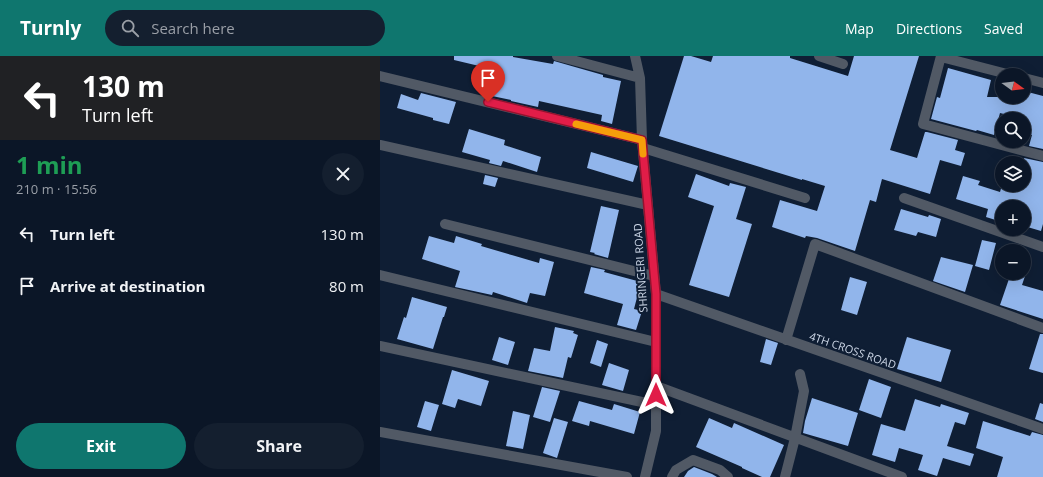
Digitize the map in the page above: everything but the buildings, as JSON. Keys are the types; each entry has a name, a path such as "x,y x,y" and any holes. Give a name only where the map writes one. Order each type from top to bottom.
{"street":[{"path":"557,56 640,78"},
{"name":"SHRINGERI ROAD","path":"635,56 640,78 643,144 656,294 656,431 645,477"},
{"path":"819,56 843,64"},
{"path":"995,70 941,56 923,124 1043,156"},
{"path":"380,76 643,144 805,198"},
{"path":"1031,80 1043,83"},
{"path":"380,145 648,205"},
{"path":"904,198 1043,247"},
{"path":"445,224 654,276"},
{"path":"786,340 815,244 1043,328"},
{"path":"380,275 656,342"},
{"name":"4TH CROSS ROAD","path":"656,294 1043,429"},
{"path":"380,346 656,404"},
{"path":"785,477 795,438 804,391 800,374"},
{"path":"656,386 902,477"},
{"path":"380,432 627,477"},
{"path":"672,477 676,470 694,460 720,470 728,477"}],"slow traffic":[{"path":"576,124 642,140 643,154"}],"route":[{"path":"488,102 642,140 656,294 656,395"}]}
